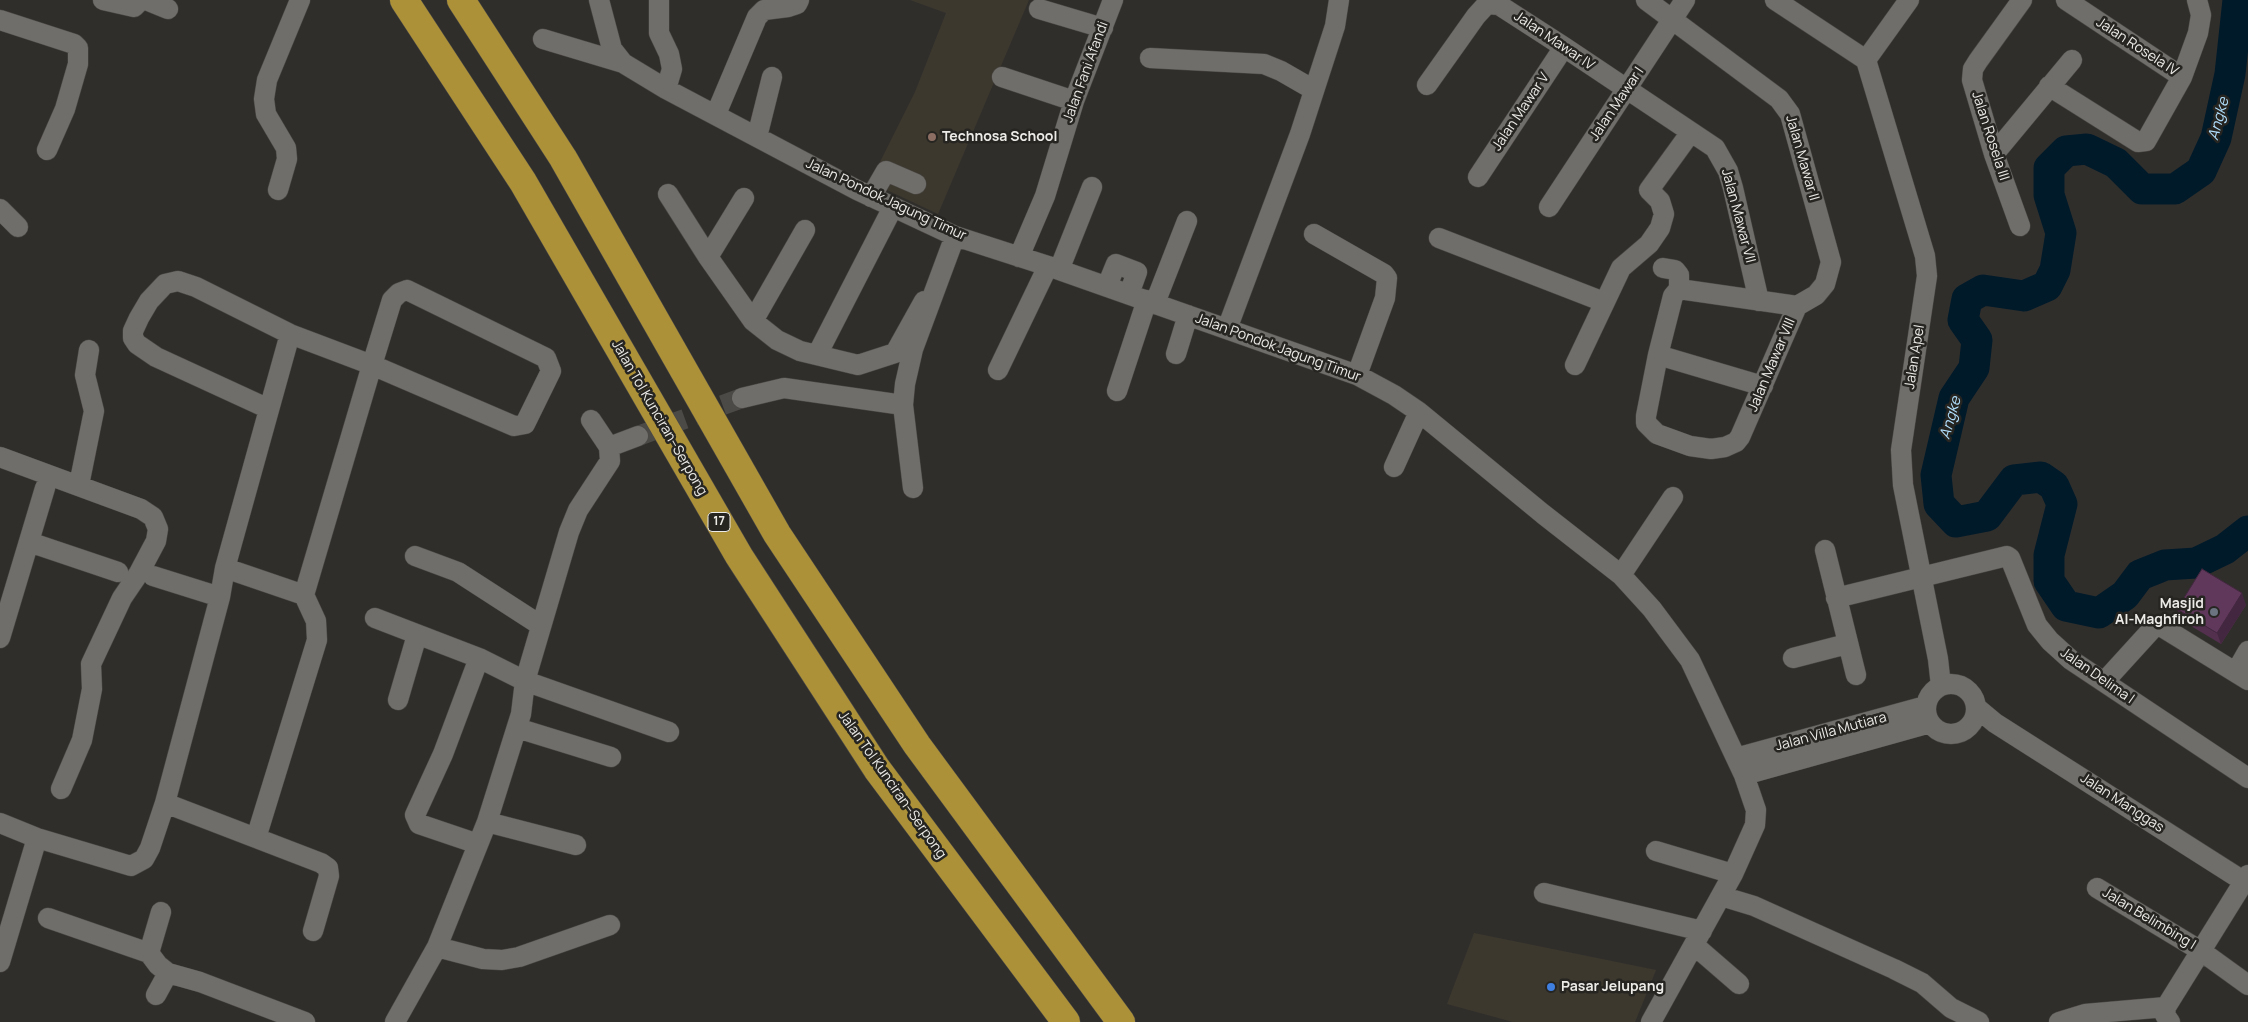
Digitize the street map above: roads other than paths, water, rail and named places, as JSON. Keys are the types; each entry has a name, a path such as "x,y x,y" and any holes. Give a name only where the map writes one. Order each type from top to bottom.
{"highway":[{"name":"Jalan Tol Kunciran–Serpong","path":"404,0 523,182 739,556 877,769 1066,1022"},
{"path":"461,0 563,158 777,534 917,745 1121,1022"}],"street":[{"path":"103,0 134,7 141,0"},
{"path":"146,0 168,8"},
{"path":"278,190 287,159 286,148 266,114 264,99 267,80 300,0"},
{"path":"599,0 612,49 622,63"},
{"path":"659,0 659,32 669,54 672,69 666,89"},
{"path":"716,114 757,17 764,10 788,7 797,4 799,0"},
{"name":"Jalan Fani Afandi","path":"1019,257 1044,196 1074,101 1112,0"},
{"path":"1227,329 1281,186 1314,90 1335,26 1339,0"},
{"name":"Jalan Mawar II","path":"1646,0 1779,99 1790,114 1832,262 1825,284 1816,295 1797,306"},
{"name":"Jalan Mawar I","path":"1548,207 1627,91 1685,0"},
{"path":"1775,0 1866,60 1909,0"},
{"name":"Jalan Rosela III","path":"2020,226 1994,154 1972,80 1973,69 2022,0"},
{"name":"Jalan Rosela IV","path":"2066,0 2182,77"},
{"path":"2049,86 2119,131 2141,143 2146,141 2182,77 2198,32 2201,15 2197,0"},
{"name":"Jalan Mawar IV","path":"1427,85 1476,16 1487,4 1499,4 1627,91"},
{"path":"1039,9 1103,28"},
{"path":"0,20 74,44 78,48 78,64 65,109 47,150"},
{"name":"Jalan Pondok Jagung Timur","path":"542,39 622,63 666,89 871,197 955,236 1107,286 1357,375 1394,395 1419,412 1621,575 1652,609 1690,660 1740,766 1756,810 1755,825 1733,874 1651,1022"},
{"name":"Jalan Mawar V","path":"1478,177 1564,47"},
{"path":"1150,58 1264,64 1281,71 1314,90"},
{"name":"Jalan Apel","path":"1866,60 1925,256 1927,276 1901,450 1903,485 1938,659 1947,685"},
{"path":"1994,154 2072,60"},
{"path":"757,137 772,77"},
{"path":"1002,77 1074,101"},
{"name":"Jalan Mawar VII","path":"1627,91 1715,148 1728,171 1759,301"},
{"path":"1575,365 1621,268 1649,244 1660,228 1664,214 1660,202 1649,190 1691,132"},
{"path":"871,197 886,171 916,184"},
{"path":"998,370 1054,268 1092,187"},
{"path":"668,194 753,321 777,340 800,351 818,353 858,365 895,353 924,301"},
{"path":"708,256 744,198"},
{"path":"818,353 893,207"},
{"path":"0,209 18,227"},
{"path":"1117,391 1143,299 1187,221"},
{"path":"753,321 805,230"},
{"path":"1314,234 1384,274 1387,278 1385,298 1357,375"},
{"path":"913,488 904,405 913,349 955,236"},
{"path":"1439,238 1604,302"},
{"path":"1663,268 1675,270 1679,275 1679,289"},
{"path":"256,838 317,640 316,621 304,595 372,365 392,300 399,293 407,290 546,358 551,371 525,424 514,426 372,365 290,334 196,287 178,281 165,284 149,301 133,331 133,338 137,344 156,357 269,409"},
{"name":"Jalan Mawar VIII","path":"1679,289 1759,301 1797,306 1763,386 1736,442 1711,450 1690,446 1657,434 1646,423 1658,355 1673,296 1679,289"},
{"path":"1176,354 1188,315"},
{"path":"0,823 37,838 131,866 144,859 150,848 165,802 220,597 225,568 290,334"},
{"path":"79,485 94,411 93,400 85,375 89,350"},
{"path":"1658,355 1763,386"},
{"path":"742,398 784,388 904,405"},
{"path":"1394,467 1419,412"},
{"path":"394,1022 437,947 487,822 521,714 525,680 540,625 574,517 608,467 610,461 609,448 591,420"},
{"path":"609,448 638,436"},
{"path":"0,458 141,509 153,517 158,528 156,541 140,573 122,598 91,664 92,689 82,740 61,789"},
{"path":"0,638 45,488"},
{"path":"1621,575 1673,497"},
{"path":"30,542 118,572"},
{"path":"1825,550 1856,675"},
{"path":"415,556 458,572 540,625"},
{"name":"Jalan Delima I","path":"1922,575 2007,556 2010,558 2037,625 2071,660 2248,778"},
{"path":"225,568 304,595"},
{"path":"1836,598 1922,575"},
{"path":"153,576 220,597"},
{"path":"375,618 479,658 525,680 669,732"},
{"path":"2104,682 2155,626 2162,627 2242,676 2248,651"},
{"path":"398,700 417,635"},
{"path":"1793,658 1847,644"},
{"path":"478,844 419,824 415,815 443,754 479,658"},
{"path":"1947,685 1965,688 1973,697 1974,716 1956,734 1946,734 1938,730 1928,715 1931,694 1947,685"},
{"name":"Jalan Villa Mutiara","path":"1740,766 1928,715"},
{"name":"Jalan Manggas","path":"1974,716 1995,724 2247,880"},
{"path":"517,728 611,757"},
{"path":"165,802 321,863 328,868 329,876 313,931"},
{"path":"487,822 576,846"},
{"path":"0,962 37,838"},
{"path":"1656,851 1733,874"},
{"path":"2059,1022 2085,1014 2168,1014 2201,951 2247,880"},
{"name":"Jalan Belimbing I","path":"2097,888 2201,951 2248,985"},
{"path":"1544,893 1698,938 1739,984"},
{"path":"1722,896 1754,906 1894,969 1922,983 1951,1008 1979,1022"},
{"path":"149,952 161,912"},
{"path":"48,918 149,952 158,965 168,973 200,982 304,1022"},
{"path":"437,947 484,959 502,960 519,957 610,925"},
{"path":"156,995 168,973"}],"waterway":[{"name":"Angke","path":"2238,0 2230,74 2216,138 2201,171 2175,189 2142,189 2116,163 2087,149 2066,151 2049,168 2049,195 2061,233 2055,270 2047,286 2024,296 1983,290 1967,299 1963,320 1977,340 1974,368 1954,398 1936,475 1939,504 1956,522 1987,516 2014,480 2041,477 2054,486 2062,504 2049,555 2049,581 2066,606 2099,613 2125,595 2140,575 2165,565 2196,563 2225,549 2248,531"}],"tunnel":[{"path":"638,436 742,398"}],"place":[{"name":"Technosa School","path":"932,137"},
{"name":"Masjid Al-Maghfiroh","path":"2214,612"},
{"name":"Pasar Jelupang","path":"1551,987"}]}
